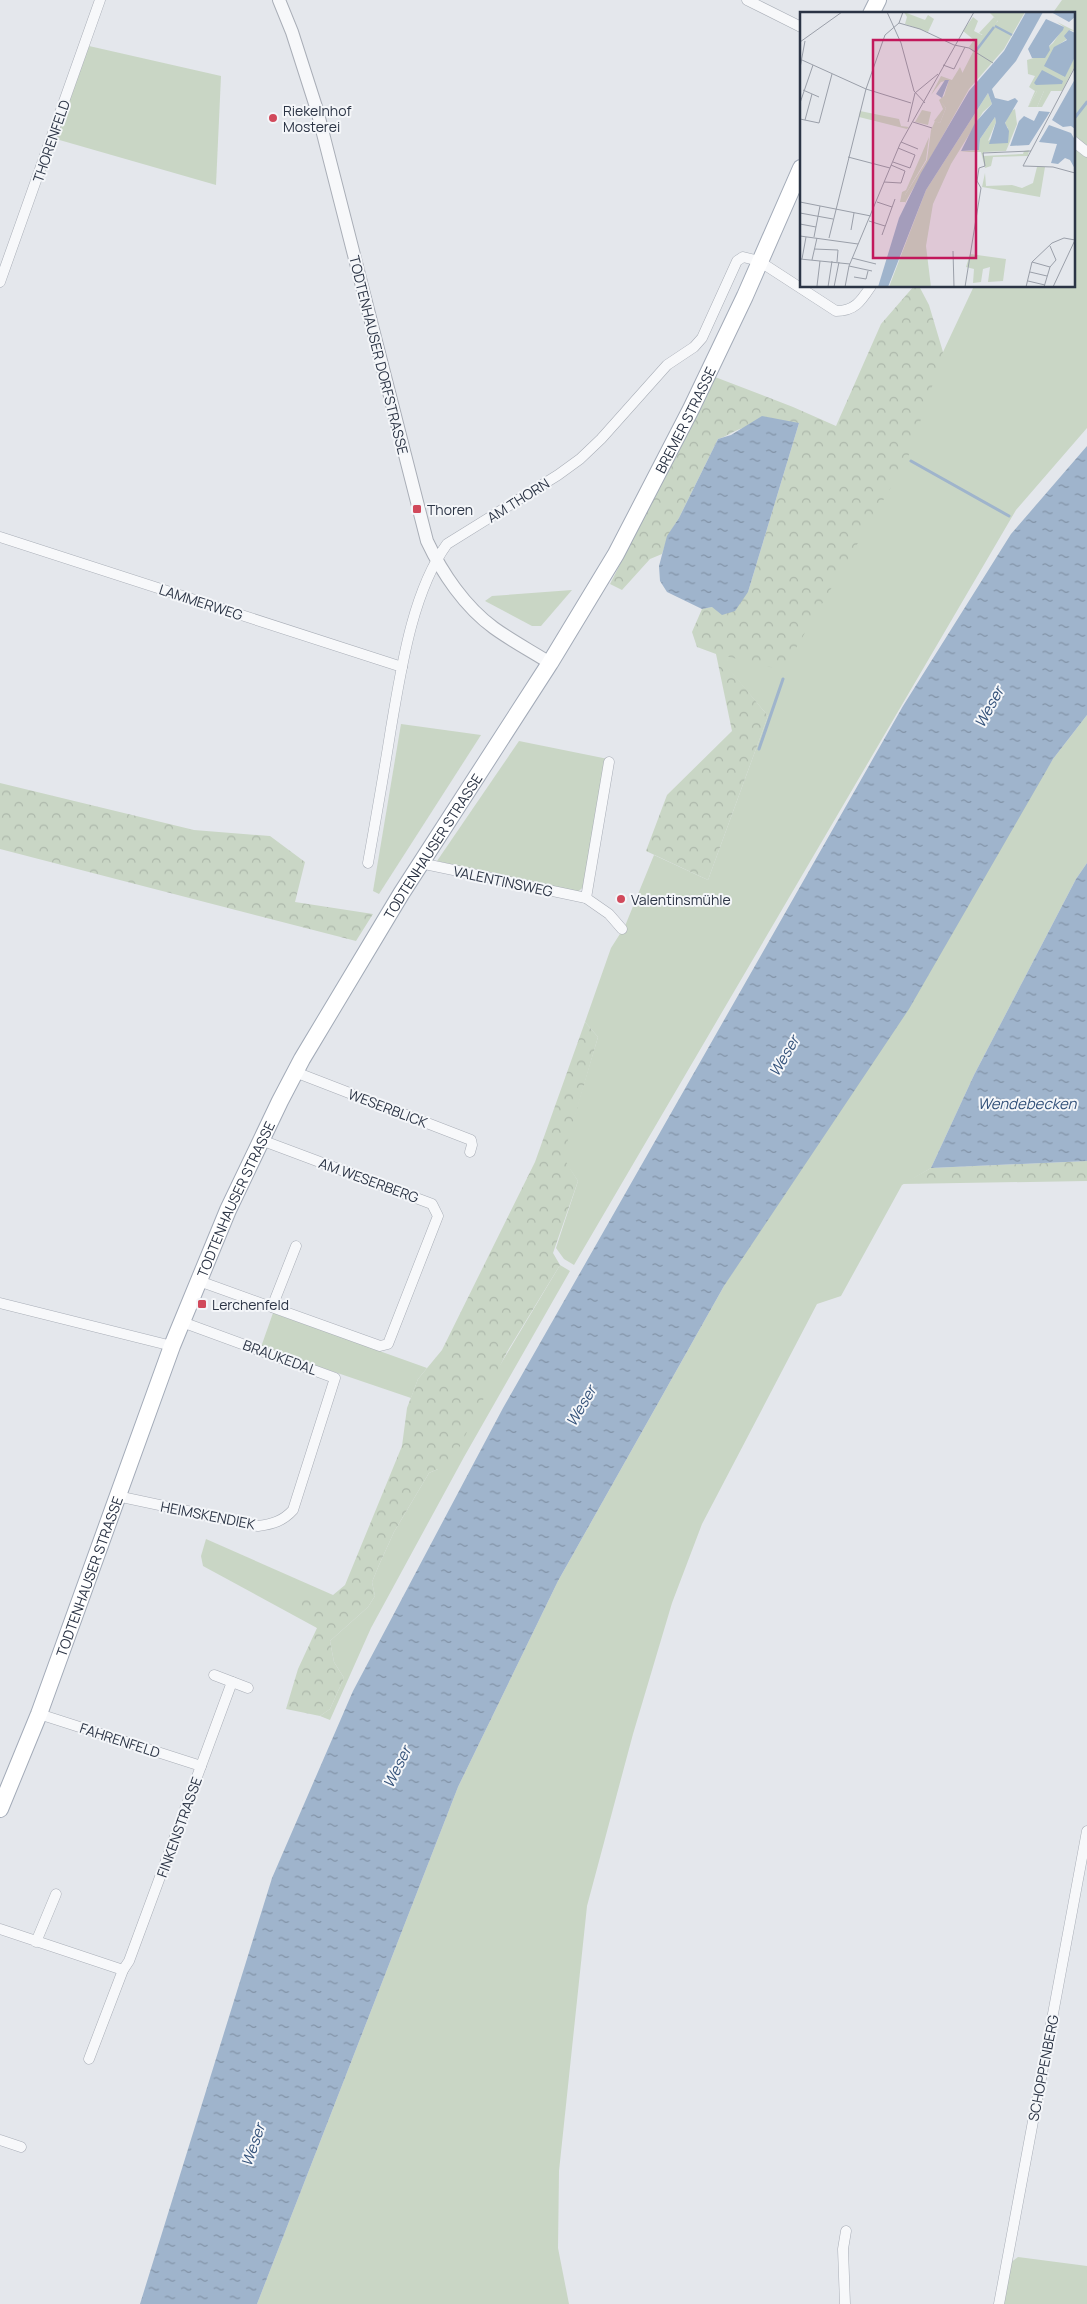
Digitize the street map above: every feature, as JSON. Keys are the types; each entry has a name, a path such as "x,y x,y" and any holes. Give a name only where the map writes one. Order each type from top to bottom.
{"main road":[{"path":"872,12 878,0"},
{"name":"BREMER STRASSE","path":"550,663 609,565 691,409 745,296 800,170"},
{"name":"TODTENHAUSER STRASSE","path":"0,1808 39,1714 172,1346 228,1210 261,1140 295,1072 420,863 550,663"}],"street":[{"name":"THORENFELD","path":"0,282 100,0"},
{"name":"TODTENHAUSER DORFSTRASSE","path":"279,0 292,32 316,110 427,540 436,560 468,604 493,628 550,663"},
{"path":"746,0 800,27"},
{"path":"1074,142 1087,152"},
{"name":"AM THORN","path":"368,863 402,667 424,587 436,560 447,544 558,475 601,439 667,365 694,347 702,338 737,261 743,257 759,261"},
{"path":"759,261 800,287"},
{"path":"801,288 836,310 846,310 856,307 870,288"},
{"name":"LAMMERWEG","path":"0,537 402,667"},
{"path":"586,898 610,762"},
{"name":"VALENTINSWEG","path":"420,863 586,898 609,914 622,929"},
{"name":"WESERBLICK","path":"295,1072 471,1140 470,1152"},
{"name":"AM WESERBERG","path":"261,1140 432,1204 438,1216 388,1344 384,1346 272,1308"},
{"path":"199,1281 272,1308 296,1246"},
{"path":"0,1303 172,1346"},
{"name":"BRAUKEDAL","path":"182,1322 335,1378 312,1451"},
{"name":"HEIMSKENDIEK","path":"117,1496 258,1526 273,1524 286,1518 293,1510 312,1451"},
{"path":"214,1675 248,1688"},
{"name":"FINKENSTRASSE","path":"90,2059 123,1970 129,1961 232,1682"},
{"name":"FAHRENFELD","path":"39,1714 202,1766"},
{"name":"SCHOPPENBERG","path":"999,2304 1087,1831"},
{"path":"36,1942 56,1894"},
{"path":"0,1929 123,1970"},
{"path":"0,2140 21,2147"},
{"path":"845,2304 843,2249 846,2231"}],"green space":[{"path":"1062,0 1087,0 1087,149 1074,138 1074,12 1053,12"},
{"path":"89,46 221,76 216,185 56,139"},
{"path":"1074,147 1087,156 1087,428 1016,510 574,1265 564,1259 556,1248 578,1181 562,1157 598,1037 585,1022 611,948 625,926 654,855 708,880 768,716 716,654 943,352 973,288 1074,288"},
{"path":"912,288 920,288 929,305 943,352 907,460 783,670 717,654 768,716 708,880 646,851 667,795 732,731 716,654 697,647 692,632 702,609 712,607 748,592 799,423 777,422 754,425 737,430 718,439 679,518 668,536 662,554 650,559 622,590 610,584 715,377 836,426 881,324"},
{"path":"572,590 541,626 532,626 485,601 492,596"},
{"path":"1087,715 1087,863 1076,879 974,1075 931,1168 902,1185 841,1296 817,1304 702,1524 672,1603 633,1734 587,1906 559,2171 558,2248 569,2304 257,2304 458,1787 558,1581 724,1286 1053,759"},
{"path":"401,724 481,735 379,894 373,891"},
{"path":"519,741 608,759 585,886 576,893 437,861"},
{"path":"0,783 194,830 270,836 305,862 295,902 373,914 356,941 0,849"},
{"path":"585,1022 598,1037 563,1157 578,1181 553,1253 560,1265 507,1352 449,1468 438,1469 429,1473 394,1532 372,1582 375,1596 368,1607 330,1641 334,1662 344,1678 330,1709 320,1716 286,1709 298,1669 317,1628 299,1601 333,1595 345,1585 402,1446 407,1408 418,1379 442,1350 535,1162"},
{"path":"1087,1161 1087,1181 902,1184 931,1168"},
{"path":"560,1265 570,1271 464,1457 371,1628 330,1720 320,1716 330,1709 344,1678 334,1662 330,1641 368,1607 375,1596 372,1582 394,1532 429,1473 438,1469"},
{"path":"273,1313 427,1368 418,1379 411,1398 261,1347"},
{"path":"206,1539 333,1595 317,1628 203,1566 201,1556"},
{"path":"1018,2257 1087,2266 1087,2304 1002,2304 1010,2263"}],"water":[{"path":"762,416 799,423 748,592 735,611 722,615 712,607 702,609 667,592 660,581 659,566 667,536 679,518 718,439 731,435"},
{"name":"Weser","path":"1087,446 1087,715 1053,759 909,1009 724,1286 558,1581 458,1787 257,2304 140,2304 272,1878 353,1691 503,1408 903,706 1011,534"},
{"name":"Wendebecken","path":"1087,863 1087,1161 931,1168 974,1075 1076,879"}],"waterway":[{"path":"1074,119 1087,102"},
{"path":"911,461 1009,516"},
{"path":"759,749 783,679"}],"place":[{"name":"Riekelnhof Mosterei","path":"273,118"},
{"name":"Thoren","path":"417,509"},
{"name":"Valentinsmühle","path":"621,899"},
{"name":"Lerchenfeld","path":"202,1304"}]}
